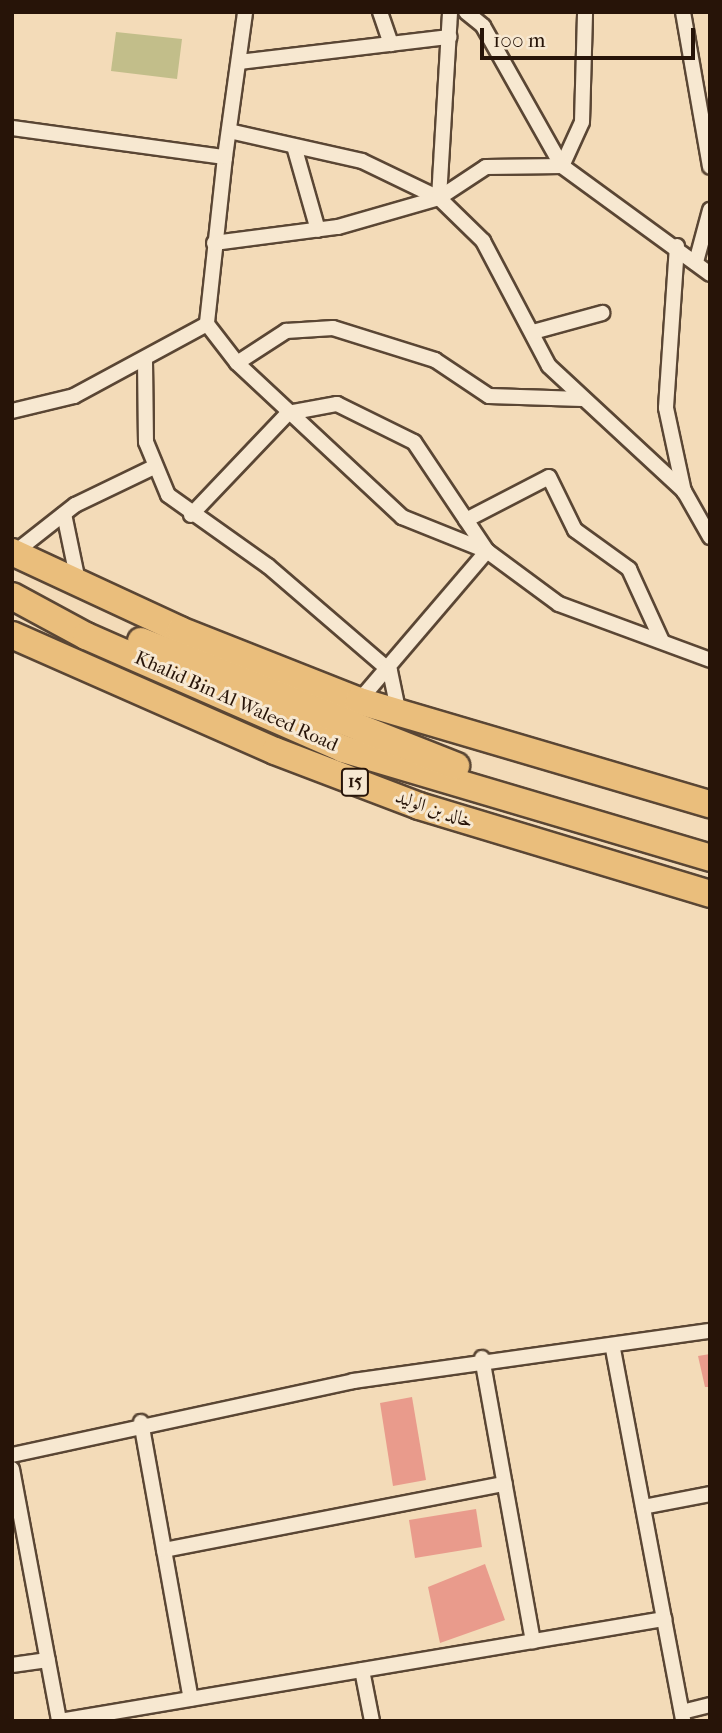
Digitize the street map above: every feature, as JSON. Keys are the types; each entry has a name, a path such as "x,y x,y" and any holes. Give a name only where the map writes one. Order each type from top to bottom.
{"highway":[{"path":"13,561 79,583 359,701 710,804"},
{"name":"Khalid Bin Al Waleed Road","path":"13,561 91,628 343,749 710,858"},
{"name":"Khalid Bin Al Waleed Road","path":"12,596 425,756 710,840"},
{"name":"خالد بن الوليد","path":"12,635 275,751 419,806 710,894"}],"street":[{"path":"245,12 214,243 208,324 237,363 402,517 487,551 559,604 710,660"},
{"path":"380,12 391,44"},
{"path":"439,198 450,12"},
{"path":"466,12 483,26 562,166 677,246 710,274"},
{"path":"562,166 582,122 585,12"},
{"path":"683,12 704,84 710,167"},
{"path":"239,62 450,37"},
{"path":"12,128 226,158"},
{"path":"229,131 362,161 439,198 483,241 549,366 684,492 710,537"},
{"path":"294,146 318,230"},
{"path":"214,243 318,230 439,198 486,167 562,166"},
{"path":"696,262 710,210"},
{"path":"677,246 666,408 684,492"},
{"path":"533,332 602,313"},
{"path":"12,411 74,396 145,361 208,324"},
{"path":"237,363 286,331 333,328 435,360 489,396 582,399"},
{"path":"145,361 143,410 152,468 168,495 191,515 268,566 390,671 399,714"},
{"path":"191,515 288,413 337,404 414,442 487,551"},
{"path":"13,561 64,514 152,468"},
{"path":"466,520 549,477 575,530 629,569 662,641"},
{"path":"64,514 79,583"},
{"path":"359,701 390,671 487,551"},
{"path":"12,1455 141,1422 482,1358 613,1349 710,1331"},
{"path":"613,1349 682,1716 710,1705"},
{"path":"482,1358 533,1641"},
{"path":"141,1422 191,1699"},
{"path":"12,1469 60,1721 664,1619"},
{"path":"164,1550 505,1484"},
{"path":"643,1507 710,1494"},
{"path":"12,1665 48,1660"},
{"path":"362,1670 372,1721"}],"shaded area":[{"path":"116,32 182,39 177,79 111,71"}],"building":[{"path":"710,1354 710,1387 705,1387 698,1356"},
{"path":"412,1397 426,1480 393,1486 380,1403"},
{"path":"476,1509 482,1547 415,1558 409,1520"},
{"path":"485,1564 505,1620 440,1643 428,1587"}]}
